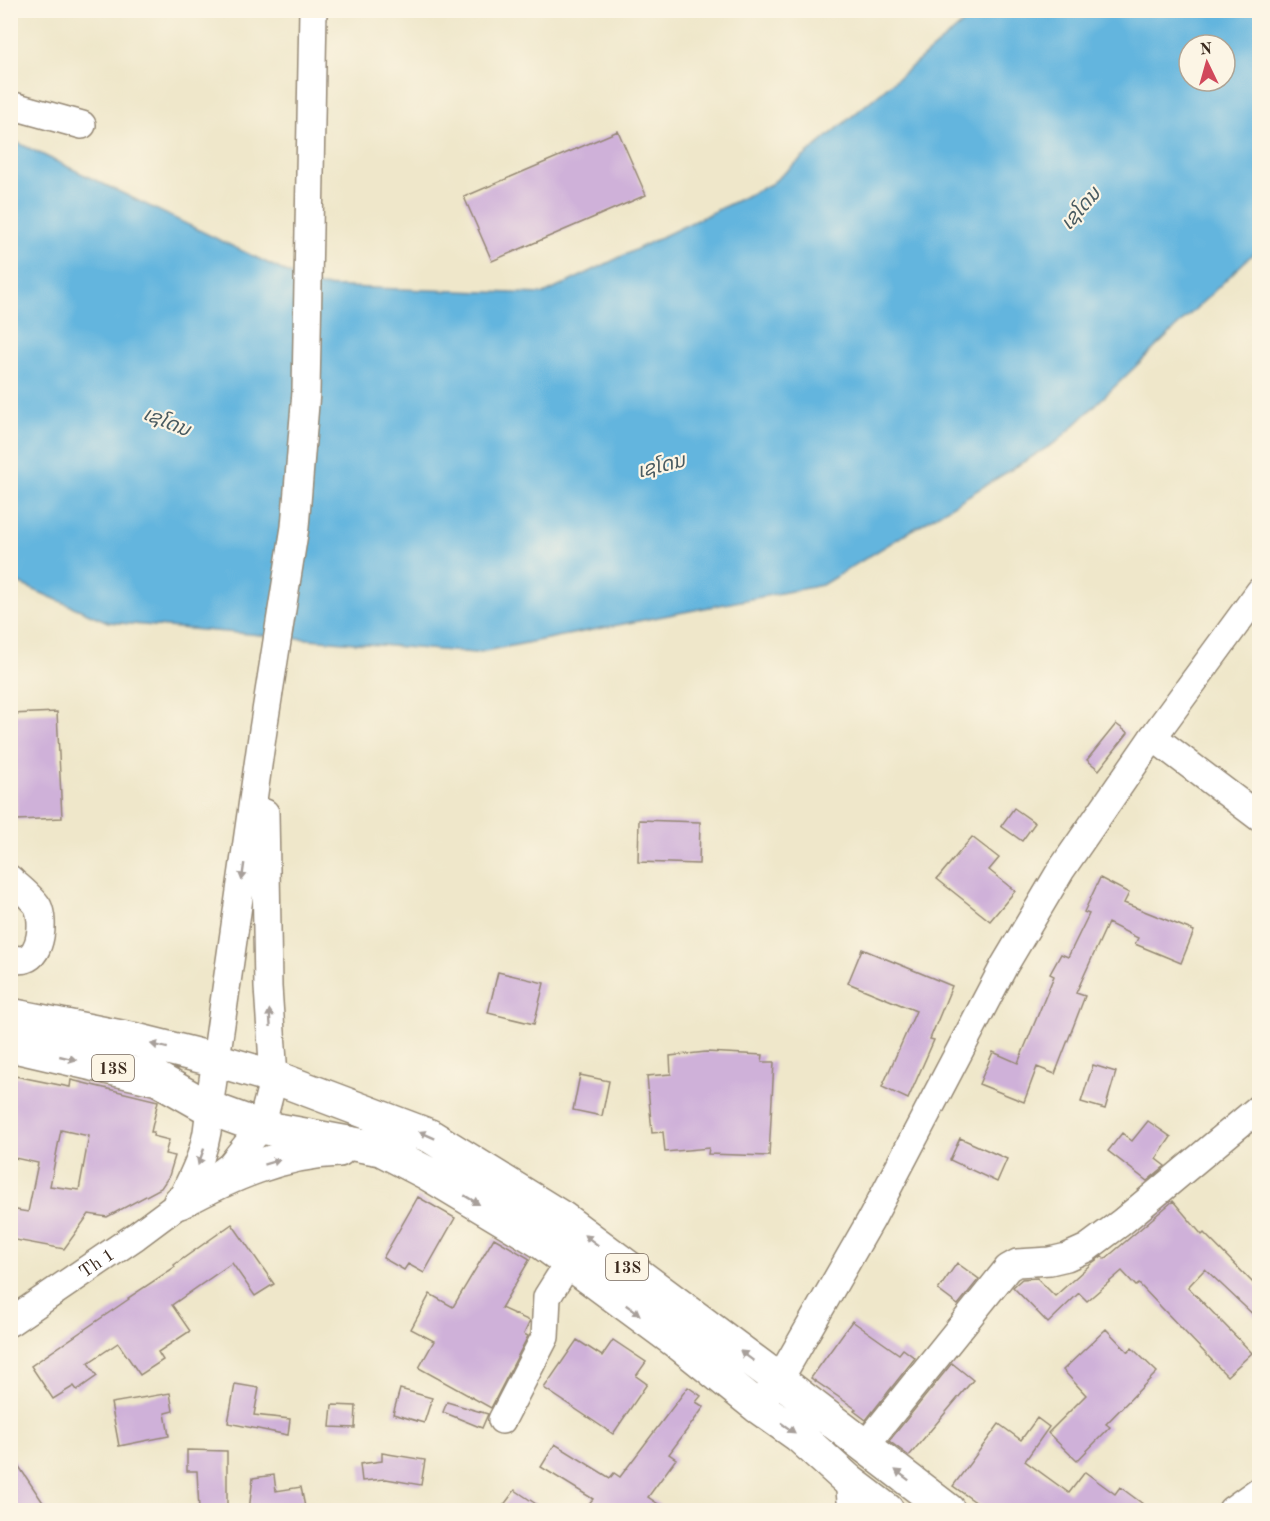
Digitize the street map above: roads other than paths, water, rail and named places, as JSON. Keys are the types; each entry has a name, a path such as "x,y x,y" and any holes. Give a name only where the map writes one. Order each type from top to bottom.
{"highway":[{"name":"13S","path":"10,1015 136,1040 216,1060 274,1077 430,1136 562,1218 948,1510"},
{"name":"13S","path":"10,1045 158,1078 209,1108 261,1126 381,1149 427,1173 530,1235 569,1262 798,1435 850,1496 887,1510"},
{"path":"180,1202 227,1177 276,1160 328,1150 381,1149"}],"street":[{"path":"261,1126 274,1077 268,987 263,730 295,527 306,392 313,10"},
{"path":"10,105 82,125"},
{"path":"757,1406 779,1380 872,1218 1004,966 1061,870 1153,737 1260,591"},
{"name":"Th 1","path":"180,1202 202,1157 209,1126 209,1108 263,730"},
{"path":"1153,737 1260,818"},
{"path":"10,879 38,906 41,933 37,948 31,956 25,960 10,959"},
{"path":"864,1447 1008,1268 1017,1263 1050,1262 1087,1248 1122,1222 1260,1107"},
{"name":"Th 1","path":"10,1322 136,1236 230,1166 261,1126"},
{"path":"502,1420 545,1337 547,1297 569,1262"},
{"path":"1232,1510 1260,1490"}],"water":[{"name":"ເຊໂດນ","path":"978,11 1259,11 1259,248 1058,441 822,585 475,653 108,622 11,580 10,139 315,286 544,294 771,184"}]}
